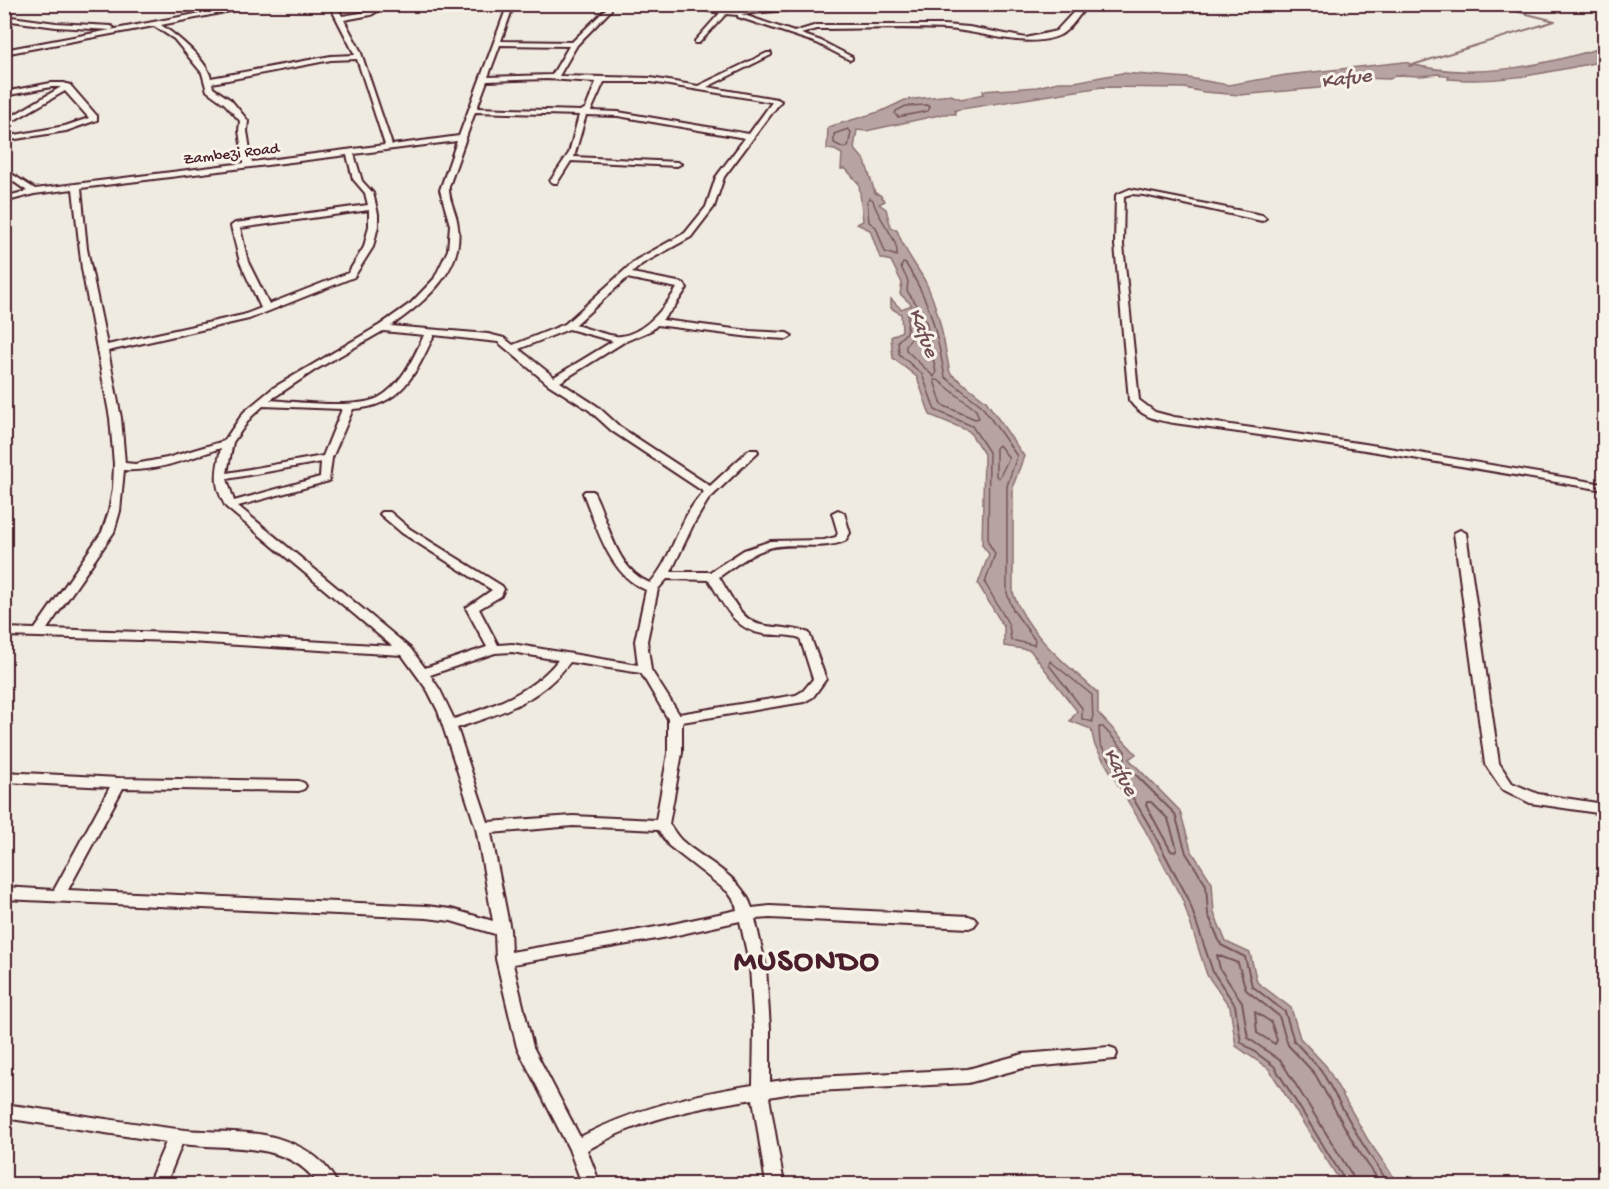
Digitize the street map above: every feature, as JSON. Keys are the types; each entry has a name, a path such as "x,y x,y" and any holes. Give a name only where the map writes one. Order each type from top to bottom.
{"street":[{"path":"4,51 262,4"},
{"path":"332,4 359,57 389,147"},
{"path":"341,18 369,15 386,4"},
{"path":"511,4 445,191 455,229 452,250 444,269 424,297 380,328 260,403 244,418 228,442 224,451 221,477 230,505 406,651 434,690 451,725 483,828 502,930 504,959 525,1047 577,1147 591,1185"},
{"path":"555,77 574,44 609,9 607,4"},
{"path":"675,4 723,13 858,4"},
{"path":"811,4 827,6 835,13"},
{"path":"793,34 813,28 961,28 1026,40 1050,36 1061,31 1085,4"},
{"path":"697,42 723,13"},
{"path":"733,13 819,42 850,58"},
{"path":"4,18 56,25 136,27"},
{"path":"842,20 849,28"},
{"path":"155,24 178,40 200,65 209,81 210,89 228,102 244,121 243,131 248,165"},
{"path":"498,43 574,44"},
{"path":"700,87 769,54"},
{"path":"209,81 331,58 359,57"},
{"path":"485,79 555,77 651,80 776,100 720,177 710,207 688,235 645,259 568,326 514,348"},
{"path":"554,181 570,159 579,136 583,113 589,109 601,80"},
{"path":"4,94 51,85 67,87 94,120 4,139"},
{"path":"4,124 67,87"},
{"path":"473,110 625,115 749,136"},
{"name":"Zambezi Road","path":"4,200 33,192 463,138"},
{"path":"103,349 227,322 267,310 351,275 359,267 371,239 374,224 368,192 357,180 350,152"},
{"path":"570,159 677,164"},
{"path":"4,171 33,192"},
{"path":"38,634 108,532 113,519 118,466 113,389 82,245 77,187"},
{"path":"1262,218 1144,193 1130,192 1120,195 1119,245 1134,400 1139,408 1162,418 1365,447 1605,487"},
{"path":"267,310 244,262 236,226 372,207"},
{"path":"552,381 621,340 642,332 657,322 682,286 625,275"},
{"path":"657,322 750,334 787,336"},
{"path":"568,326 621,340"},
{"path":"380,328 501,340 514,348 552,381 593,408 621,433 710,491"},
{"path":"260,403 349,406 378,402 411,371 430,333"},
{"path":"230,505 326,478 327,458 349,406"},
{"path":"118,466 135,467 169,461 228,442"},
{"path":"753,452 710,491 687,525 664,575 652,588 641,641 645,669 675,719 675,753 662,825 674,842 733,888 742,900 746,914 758,967 762,1029 761,1105 775,1185"},
{"path":"221,477 327,458"},
{"path":"589,494 625,571 637,584 652,588"},
{"path":"664,575 712,576 733,561 771,544 825,543 842,538 844,533 838,513"},
{"path":"386,514 406,531 498,589 497,593 472,608 494,649"},
{"path":"1460,532 1492,764 1507,786 1535,799 1605,809"},
{"path":"675,719 799,699 808,694 820,679 805,636 794,632 747,625 740,620 712,576"},
{"path":"4,632 173,637 406,651"},
{"path":"423,673 494,649 527,649 645,669"},
{"path":"451,725 514,703 537,690 555,676 567,657"},
{"path":"4,777 119,783 299,786"},
{"path":"58,895 119,783"},
{"path":"483,828 573,821 662,825"},
{"path":"4,893 427,912 451,915 502,930"},
{"path":"504,959 668,931 746,914 770,912 969,922"},
{"path":"577,1147 651,1114 708,1099 798,1085 968,1076 1023,1061 1109,1054"},
{"path":"4,1111 177,1135 265,1143 282,1147 303,1157 319,1171 328,1185"},
{"path":"157,1185 177,1135"}],"water":[{"name":"Kafue","path":"1604,47 1604,61 1508,78 1468,80 1448,79 1449,77 1438,74 1396,75 1390,79 1358,78 1319,88 1240,95 1184,88 1102,87 955,110 956,114 944,114 866,131 857,130 854,148 865,161 875,193 885,201 879,204 886,209 891,228 897,230 931,294 950,373 986,401 1024,456 1013,486 1013,593 1019,608 1049,648 1098,693 1098,713 1136,754 1129,759 1180,811 1191,850 1212,883 1214,913 1226,942 1250,953 1257,982 1291,1008 1300,1038 1326,1066 1396,1184 1342,1184 1269,1069 1236,1046 1230,1007 1207,975 1183,901 1144,828 1095,746 1091,729 1070,721 1077,711 1030,650 1004,646 1004,627 978,584 989,554 982,545 984,454 969,431 930,415 917,377 893,358 891,337 902,331 901,314 891,308 891,299 901,309 912,305 900,294 902,283 891,261 880,258 870,230 857,224 863,221 859,184 846,169 841,169 842,154 827,149 828,127 882,111 905,100 951,95 961,99 984,94 983,91 1037,87 1122,73 1189,78 1228,85 1286,75 1404,62 1453,71 1504,69 1555,60"}],"waterway":[{"path":"1409,66 1555,21 1487,4"}],"district":[{"name":"MUSONDO","path":"807,958"}]}
